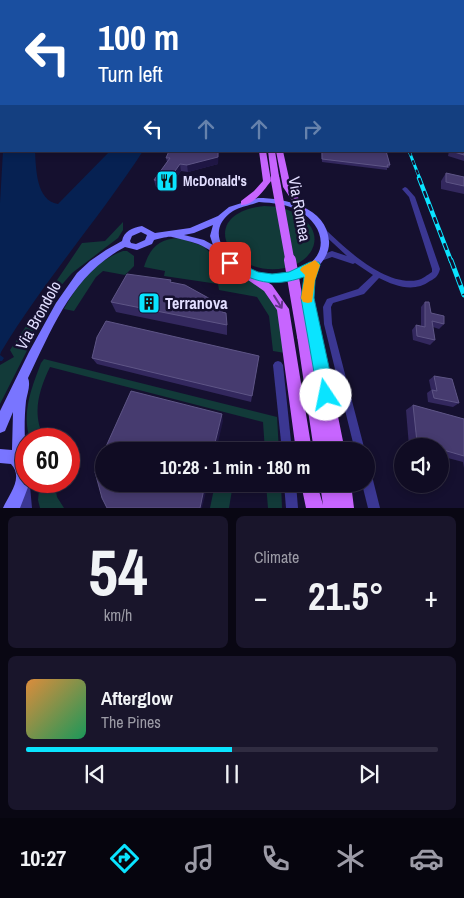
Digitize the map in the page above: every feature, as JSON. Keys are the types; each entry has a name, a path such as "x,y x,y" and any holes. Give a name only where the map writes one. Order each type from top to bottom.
{"main road":[{"path":"244,203 257,193 267,181 262,152"},
{"name":"Via Romea","path":"271,152 321,442"},
{"path":"279,152 287,187 302,209 318,223 323,231 325,245 308,280 308,298 335,442"},
{"path":"151,237 191,231 218,219 232,207 244,203 273,200 302,209"},
{"path":"218,219 214,243 220,253 230,263 268,288 283,309 303,442"},
{"path":"135,230 148,231 151,237 147,244 140,247 130,246 126,243 127,236 135,230"},
{"path":"170,235 201,242 220,253"},
{"name":"Via Brondolo","path":"0,426 10,401 57,308 70,287 84,271 104,254 126,243"},
{"path":"242,270 256,276 272,278 289,277 303,272 318,261"},
{"name":"Via Brondolo","path":"18,428 19,402 27,369"},
{"path":"0,456 15,458"},
{"path":"311,492 315,508"},
{"path":"329,492 332,508"},
{"path":"344,492 345,508"},
{"path":"11,508 19,493"}],"street":[{"path":"318,261 325,255 339,255 363,265 398,284 425,283 435,274 436,269 412,197 406,189"},
{"path":"323,231 363,265"},
{"path":"358,442 328,324 327,306 330,302 356,295 366,289 378,274"},
{"path":"278,366 286,442"},
{"path":"291,492 292,508"},
{"path":"370,492 374,508"},
{"path":"25,493 26,508"}],"green space":[{"path":"264,206 278,207 300,216 313,231 315,239 313,247 303,260 295,265 285,268 265,269 248,264 235,255 227,244 225,232 230,220 243,211"},
{"path":"123,222 123,230 118,238 72,273 58,289 0,404 0,365 14,357 10,350 82,243 105,241"},
{"path":"179,238 203,246 221,263 262,287 278,310 285,353 273,351 269,316 257,297 219,290 218,284 164,276 165,271 144,267 149,255 156,246 166,240"},
{"path":"127,251 134,256 134,266 125,275 103,271 96,277 74,311 64,309 88,274 113,255"},
{"path":"44,359 277,417 278,442 264,442 263,422 50,367 38,403 38,421 40,428 28,428 27,410 29,400"},
{"path":"213,492 232,492 229,508 210,508"},
{"path":"267,492 281,492 282,508 268,508"},
{"path":"39,493 56,493 64,508 40,508"}],"water":[{"path":"3,152 35,152 41,190 51,202 58,204 109,152 142,152 17,326 0,355 0,203"}],"building":[{"path":"169,152 218,152 218,157 187,165 180,164 168,181 154,180 170,158 166,158"},
{"path":"322,152 386,152 390,165 387,165 388,167 322,159"},
{"path":"446,173 464,177 464,186 446,182"},
{"path":"127,274 171,280 170,282 185,285 223,306 222,312 226,313 227,325 111,302"},
{"path":"425,302 429,302 431,313 444,316 444,324 432,321 435,340 417,336 416,325 425,327"},
{"path":"106,321 259,356 252,396 92,358 97,337"},
{"path":"434,376 452,379 459,403 434,398 432,390 437,391"},
{"path":"131,391 222,414 215,442 108,442"},
{"path":"413,405 464,419 464,456 449,452 449,438 417,438"},
{"path":"100,492 203,492 200,508 107,508"}],"railway":[{"path":"409,152 420,179"},
{"path":"419,178 451,261"},
{"path":"451,260 464,295"}],"slow traffic":[{"path":"306,270 315,265 308,280 308,298"}],"place":[{"name":"McDonald's","path":"167,181"},
{"name":"Terranova","path":"149,303"}],"route":[{"path":"230,263 256,276 272,278 289,277 315,265 308,280 308,298 326,395"}]}
